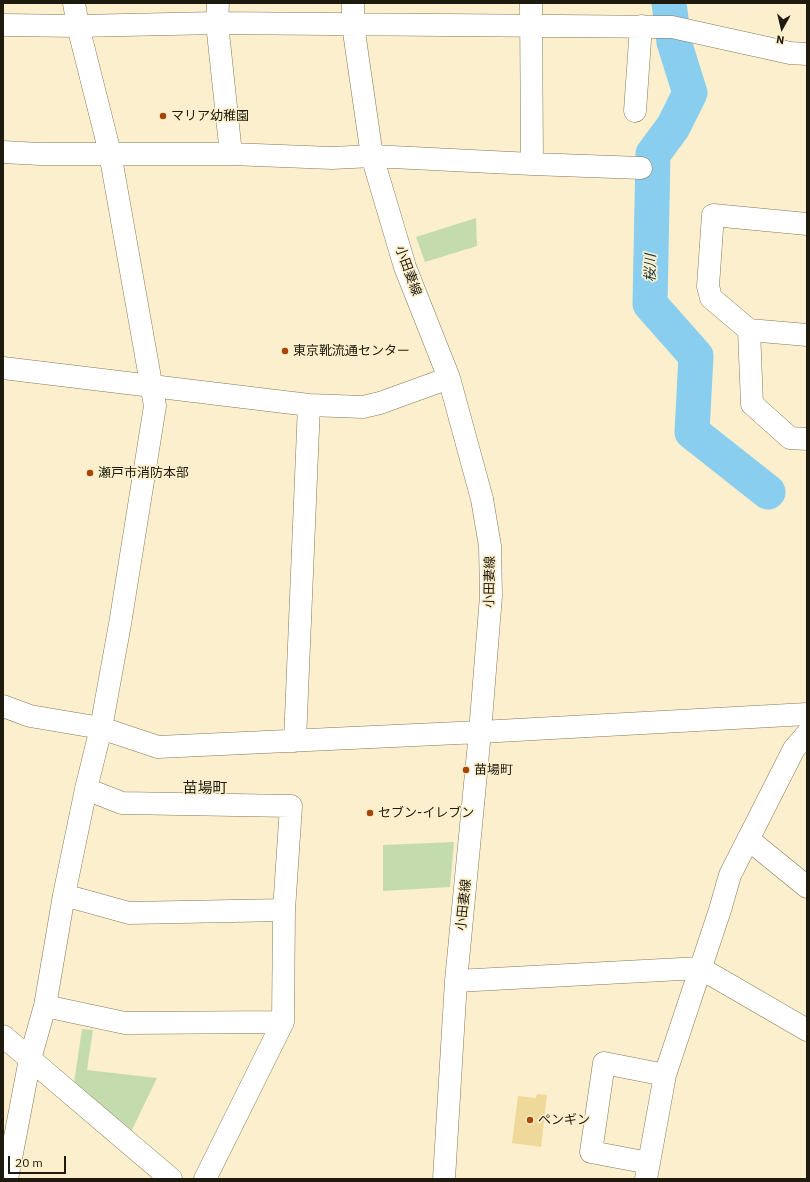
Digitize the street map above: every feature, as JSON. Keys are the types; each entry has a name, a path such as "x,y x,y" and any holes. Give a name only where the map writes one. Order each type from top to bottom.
{"street":[{"path":"7,1179 30,1059 45,1006 64,895 86,789 101,728 120,624 155,406 110,153 78,26 74,3"},
{"name":"小田妻線","path":"353,3 353,25 372,156 405,268 449,378 482,499 490,546 491,596 480,732 456,981 444,1179"},
{"path":"531,3 532,164"},
{"path":"218,13 231,154"},
{"path":"3,25 78,26 218,13 353,25 672,27 790,53 807,54"},
{"path":"635,111 641,26"},
{"path":"3,152 40,154 231,154 332,158 372,156 640,168"},
{"path":"807,224 713,215 708,286 711,298 749,330 807,335"},
{"path":"749,330 752,404 790,438 807,439"},
{"path":"3,368 309,405 364,407 380,403 449,378"},
{"path":"295,740 309,405"},
{"path":"3,706 30,716 101,728 158,747 480,732 807,714"},
{"path":"665,1075 604,1063 590,1152 648,1171 665,1075 720,910 730,875 794,749 807,734"},
{"path":"86,789 122,803 291,806 284,910 284,1022 205,1179"},
{"path":"748,839 807,887"},
{"path":"64,895 129,913 284,910"},
{"path":"456,981 700,968 807,1030"},
{"path":"45,1006 126,1023 284,1022"},
{"path":"3,1036 171,1179"}],"green space":[{"path":"476,218 477,246 425,262 416,237"},
{"path":"454,842 450,887 383,891 383,845"},
{"path":"82,1029 93,1030 87,1070 157,1078 129,1136 73,1090"}],"building":[{"path":"537,1094 547,1095 541,1147 512,1143 518,1096 536,1098"}],"waterway":[{"name":"桜川","path":"669,3 674,42 690,93 673,127 653,154 650,304 696,356 692,432 768,492"}],"place":[{"name":"マリア幼稚園","path":"163,116"},
{"name":"東京靴流通センター","path":"285,351"},
{"name":"瀬戸市消防本部","path":"90,473"},
{"name":"苗場町","path":"466,770"},
{"name":"セブン-イレブン","path":"370,813"},
{"name":"ペンギン","path":"530,1120"}],"district":[{"name":"苗場町","path":"205,789"}]}
